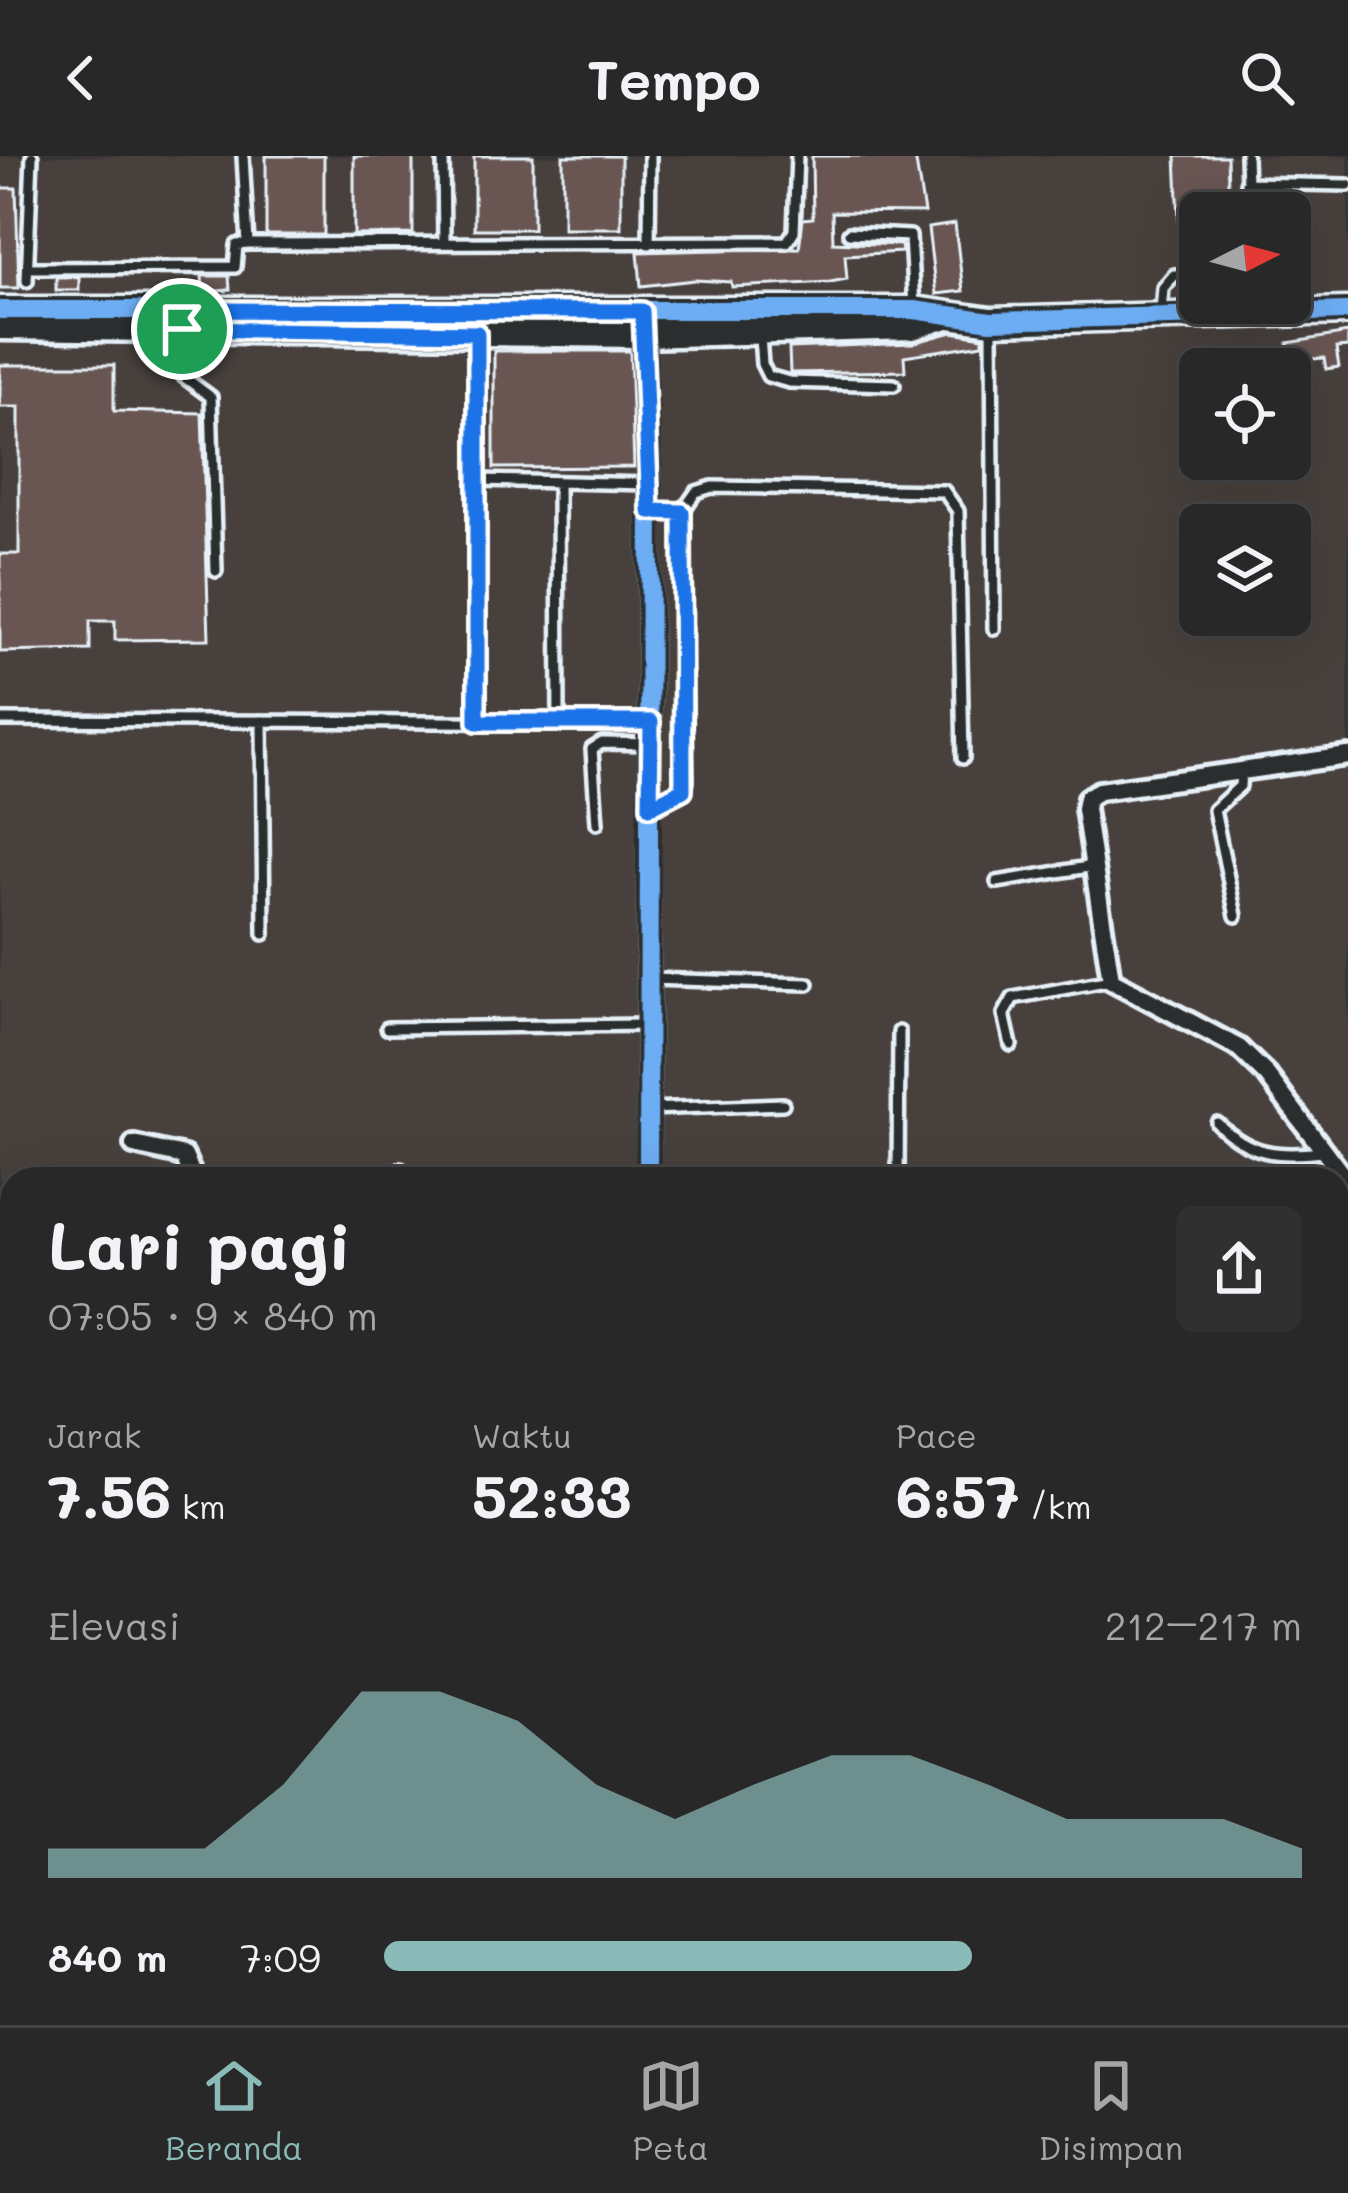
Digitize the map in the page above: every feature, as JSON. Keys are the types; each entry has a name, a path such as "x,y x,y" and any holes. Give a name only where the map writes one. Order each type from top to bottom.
{"street":[{"path":"0,310 29,318 641,323 913,319"},
{"path":"350,320 477,333 641,323 760,331 956,313 992,321 1348,311"},
{"path":"0,327 29,318"},
{"path":"641,323 650,484 648,1167"},
{"path":"1338,1167 1267,1075 1222,1034 1111,980 1084,808 1091,794 1348,756"},
{"path":"134,1145 184,1156 189,1167"}],"lane":[{"path":"27,281 32,156"},
{"path":"243,156 248,244"},
{"path":"443,156 443,243"},
{"path":"650,156 650,244"},
{"path":"28,268 235,267 237,245 248,244 787,242 794,231 797,156"},
{"path":"1246,156 1247,192"},
{"path":"1246,183 1348,185"},
{"path":"849,233 910,236 913,319"},
{"path":"1162,316 1163,288 1179,275"},
{"path":"182,319 184,377 211,397 216,571"},
{"path":"992,321 994,628"},
{"path":"760,331 762,364 768,376 789,382 893,385"},
{"path":"477,333 477,722"},
{"path":"479,480 650,484"},
{"path":"558,482 559,722"},
{"path":"650,807 683,790 687,781 682,512 696,492 712,487 944,491 952,497 958,512 963,758"},
{"path":"650,511 682,512"},
{"path":"0,720 651,722"},
{"path":"262,721 264,934"},
{"path":"597,823 592,749 602,743 650,744"},
{"path":"1236,916 1214,810 1240,786 1241,770"},
{"path":"997,882 1094,866"},
{"path":"650,979 808,984"},
{"path":"1011,1046 1004,1013 1012,998 1111,980"},
{"path":"387,1028 648,1025"},
{"path":"898,1167 899,1032"},
{"path":"647,1109 783,1104"},
{"path":"1217,1123 1241,1147 1292,1155 1328,1151"}],"shaded area":[{"path":"0,156 1348,156 1348,1167 0,1167"}],"building":[{"path":"266,156 324,156 324,235 266,235"},
{"path":"354,156 413,156 413,234 354,235"},
{"path":"474,156 533,156 533,229 474,229"},
{"path":"563,156 621,156 621,228 563,228"},
{"path":"812,156 915,156 924,213 832,212 833,242 901,245 902,252 845,255 847,279 830,282 732,287 731,282 695,280 641,286 638,252 799,248 803,219 813,218"},
{"path":"1176,156 1227,156 1228,192 1179,192 1179,220"},
{"path":"0,188 16,188 19,288 0,288"},
{"path":"955,224 963,291 936,294 928,228"},
{"path":"202,276 229,276 230,290 203,292"},
{"path":"56,277 79,277 79,290 56,290"},
{"path":"952,332 983,337 983,344 904,356 905,371 790,373 789,348 913,343"},
{"path":"1348,333 1348,347 1336,348 1339,367 1326,369 1324,358 1311,359 1311,348 1288,348 1288,343"},
{"path":"494,351 630,351 634,467 494,468"},
{"path":"0,365 114,365 114,411 202,413 209,639 115,640 115,621 90,621 90,650 0,652 0,554 19,554 19,407 0,407"}],"cycle path":[{"path":"0,310 914,310 991,321 1348,311"},
{"path":"642,311 650,484 648,1167"}],"route":[{"path":"182,310 642,311 650,511 682,512 687,781 683,790 650,807 651,722 477,722 477,333 182,329 182,310"}]}
